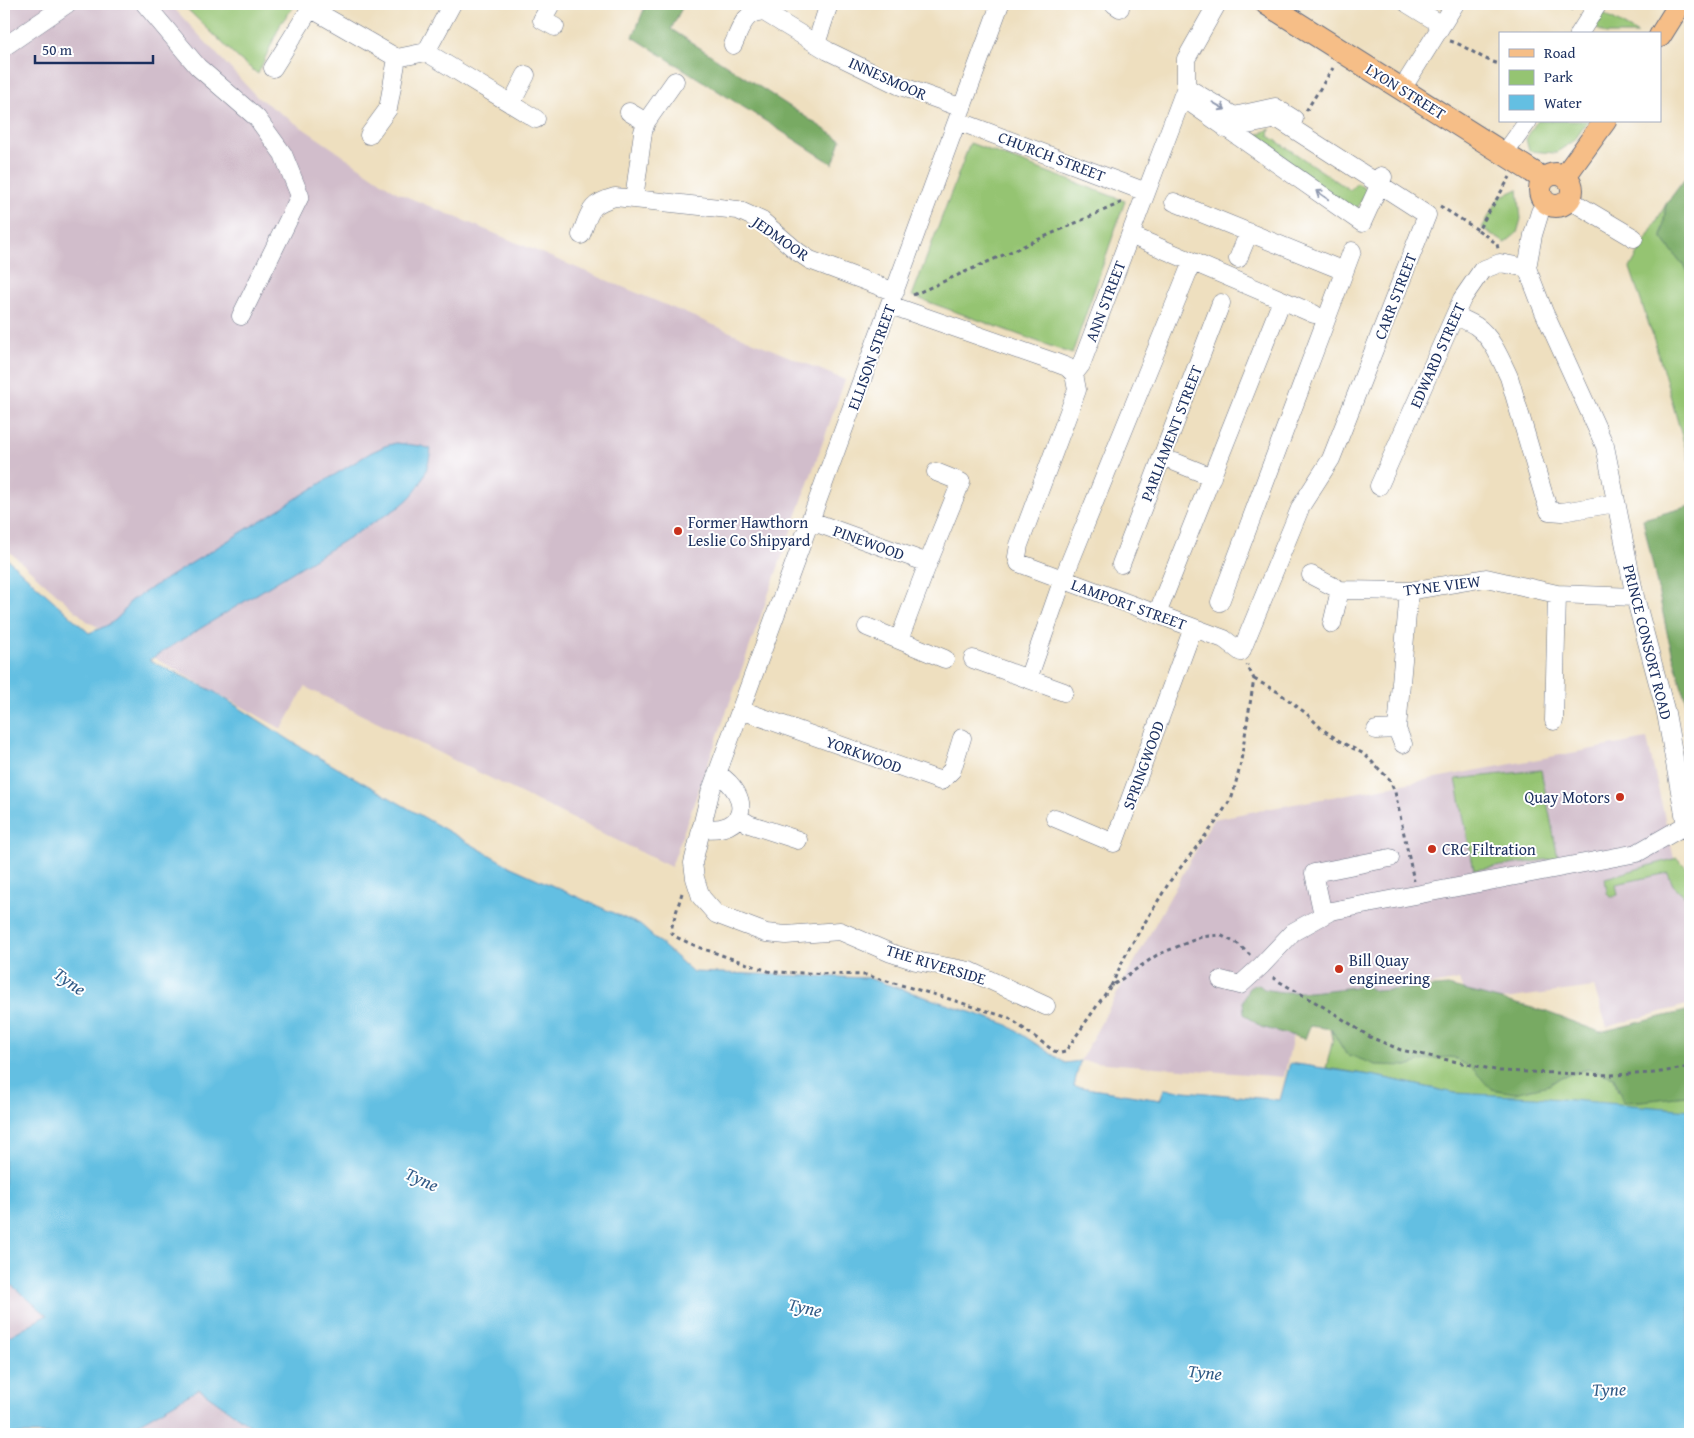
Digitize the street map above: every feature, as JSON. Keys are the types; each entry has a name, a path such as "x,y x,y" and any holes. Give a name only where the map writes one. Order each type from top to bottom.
{"main road":[{"name":"LYON STREET","path":"1267,4 1512,158 1554,177"},
{"path":"1662,33 1680,4"},
{"path":"1554,177 1572,184 1573,190 1570,200 1558,206 1546,203 1540,195 1540,189 1554,177 1604,122"}],"street":[{"path":"4,47 67,4"},
{"path":"145,4 198,67 257,118 283,154 300,196 241,316"},
{"path":"426,52 452,4"},
{"path":"551,4 542,20 555,27"},
{"path":"816,44 829,4"},
{"name":"ELLISON STREET","path":"741,710 1000,4"},
{"path":"1184,92 1186,59 1217,4"},
{"path":"1408,4 1438,31"},
{"path":"1402,88 1455,4"},
{"path":"1580,32 1598,4"},
{"path":"273,68 312,6 397,58 426,52 536,119"},
{"name":"INNESMOOR","path":"733,45 750,14 757,11 764,12 816,44 960,114"},
{"path":"370,135 388,109 397,58"},
{"path":"511,104 526,75"},
{"path":"634,199 646,122 675,81"},
{"path":"1184,92 1234,116 1275,107 1383,177 1362,223 1226,129 1184,92"},
{"name":"ANN STREET","path":"1017,558 1019,545 1077,390 1074,374 1081,365 1184,92"},
{"path":"628,112 646,122"},
{"name":"CHURCH STREET","path":"960,114 1146,192"},
{"path":"1226,129 1278,119 1427,215"},
{"path":"1512,158 1528,122"},
{"name":"JEDMOOR","path":"581,235 590,212 595,205 615,198 738,210 762,222 810,260 892,298 1051,360 1066,367 1074,374"},
{"path":"1570,200 1634,238"},
{"path":"1174,202 1344,271"},
{"path":"1500,263 1527,268 1533,235 1540,212 1546,203"},
{"name":"CARR STREET","path":"1241,652 1301,506 1331,459 1427,215"},
{"path":"1238,259 1249,232"},
{"path":"1130,235 1314,314"},
{"path":"1220,602 1352,251"},
{"path":"1028,679 1063,579 1192,262"},
{"name":"EDWARD STREET","path":"1378,486 1462,299 1482,270 1500,263"},
{"name":"PRINCE CONSORT ROAD","path":"1221,980 1240,984 1262,966 1293,932 1331,910 1637,853 1688,829 1666,713 1635,597 1605,446 1544,312 1527,268"},
{"path":"1157,614 1282,300"},
{"name":"PARLIAMENT STREET","path":"1121,564 1221,303"},
{"path":"1455,315 1477,327 1489,340 1501,361 1550,511 1562,512 1616,503"},
{"path":"1175,462 1212,476"},
{"path":"899,640 960,482 936,472"},
{"name":"PINEWOOD","path":"811,521 928,563"},
{"name":"LAMPORT STREET","path":"1017,558 1019,563 1224,639 1241,652"},
{"name":"TYNE VIEW","path":"1311,575 1340,590 1409,591 1486,578 1557,594 1635,597"},
{"path":"1332,624 1340,590"},
{"path":"1376,730 1400,737 1409,591"},
{"path":"1554,721 1557,594"},
{"path":"867,627 945,659"},
{"name":"SPRINGWOOD","path":"1055,818 1114,842 1193,628"},
{"path":"973,659 1064,692"},
{"name":"YORKWOOD","path":"741,710 941,781 952,770 962,738"},
{"name":"THE RIVERSIDE","path":"741,710 710,793 693,863 694,874 702,897 716,914 766,933 786,935 840,931 916,962 970,971 1046,1006"},
{"path":"701,828 712,830 724,829 734,823 738,817 739,802 736,790 718,774"},
{"path":"738,817 749,824 798,840"},
{"path":"1323,915 1314,873 1390,858"}],"path":[{"path":"1438,31 1489,62 1499,64"},
{"path":"1300,123 1343,51"},
{"path":"1478,230 1512,158"},
{"path":"892,298 1146,192"},
{"path":"1427,215 1435,202 1478,230 1497,244 1500,263"},
{"path":"694,874 684,886 672,926 672,933 676,937 698,947 771,972 866,975 943,997 1009,1018 1054,1051 1065,1052 1110,987 1127,952 1170,881 1216,822 1232,797 1240,767 1254,679 1241,652"},
{"path":"1254,679 1278,692 1307,714 1322,729 1364,754 1389,779 1395,792 1417,894"},
{"path":"1110,987 1157,955 1201,937 1220,936 1238,944 1278,981 1295,992 1329,1010 1370,1036 1401,1050 1500,1071 1612,1074 1655,1073 1690,1067"}],"shaded area":[{"path":"4,4 170,4 257,97 398,193 845,380 671,867 305,687 282,729 87,621 4,547"},
{"path":"1647,739 1690,921 1690,1004 1607,1027 1594,987 1468,1004 1459,980 1299,1008 1284,1077 1080,1061 1213,819"},
{"path":"4,1279 47,1315 4,1339"},
{"path":"199,1389 262,1434 120,1434"}],"green space":[{"path":"182,4 296,4 281,23 258,74 239,59"},
{"path":"646,4 684,4 671,29 841,140 833,164 633,37"},
{"path":"1602,13 1635,32 1603,32 1594,27"},
{"path":"1536,122 1587,122 1574,141 1555,153 1529,151 1526,139"},
{"path":"1270,129 1269,136 1350,190 1357,183 1367,190 1357,209 1351,209 1247,139"},
{"path":"970,143 1125,201 1072,354 912,296"},
{"path":"1690,172 1690,274 1662,238 1666,204"},
{"path":"1518,189 1521,219 1517,233 1505,243 1482,228 1500,197"},
{"path":"1666,204 1662,238 1690,274 1690,464 1656,346 1630,268"},
{"path":"1690,506 1690,717 1668,637 1643,519"},
{"path":"1541,770 1558,858 1474,870 1456,779"},
{"path":"1677,858 1690,871 1690,910 1687,898 1673,885 1668,873 1616,884 1618,895 1611,897 1607,893 1605,878"},
{"path":"1258,984 1264,989 1281,992 1310,992 1365,986 1375,991 1448,986 1544,1011 1600,1032 1690,1010 1690,1096 1623,1102 1614,1077 1588,1069 1561,1077 1549,1085 1515,1093 1491,1089 1472,1068 1451,1057 1428,1059 1407,1066 1376,1065 1346,1054 1331,1029 1310,1026 1305,1039 1261,1027 1244,1014 1243,1001 1249,987"},
{"path":"1331,1029 1346,1054 1407,1066 1428,1059 1451,1057 1472,1068 1549,1085 1561,1077 1588,1069 1614,1077 1618,1092 1667,1097 1690,1096 1690,1111 1454,1093 1376,1076 1326,1068 1333,1039"}],"water":[{"name":"Tyne","path":"396,443 431,449 425,475 406,501 149,660 213,691 299,746 511,867 640,925 693,972 868,978 1006,1024 1065,1063 1080,1061 1074,1086 1160,1100 1164,1089 1280,1100 1290,1063 1376,1076 1454,1093 1535,1097 1690,1110 1690,1434 262,1434 199,1389 120,1434 106,1434 103,1430 95,1434 4,1434 4,1339 47,1315 4,1279 4,556 89,633 113,622 122,614 130,601 370,453"}],"place":[{"name":"Former Hawthorn Leslie Co Shipyard","path":"678,531"},
{"name":"Quay Motors","path":"1620,797"},
{"name":"CRC Filtration","path":"1432,849"},
{"name":"Bill Quay engineering","path":"1339,969"}]}
